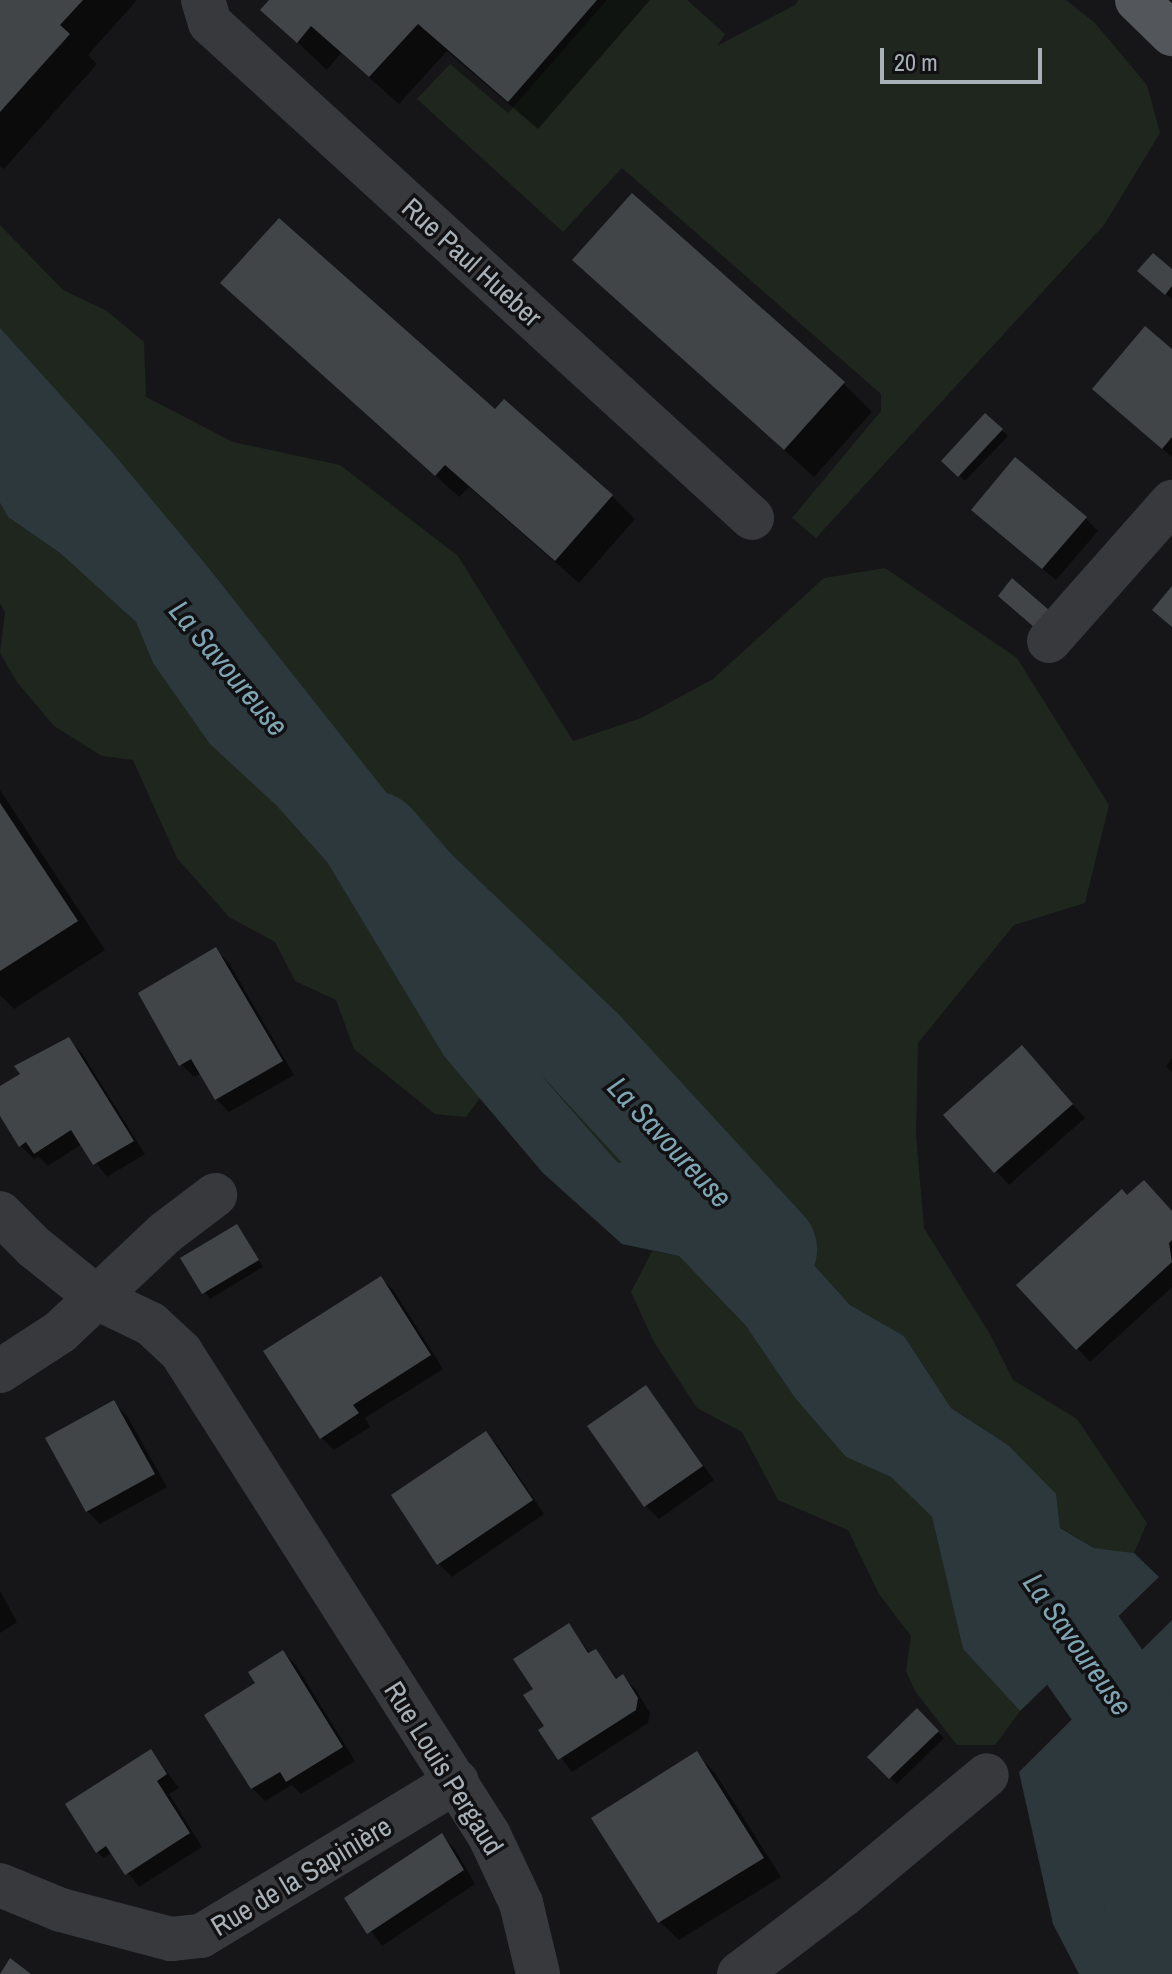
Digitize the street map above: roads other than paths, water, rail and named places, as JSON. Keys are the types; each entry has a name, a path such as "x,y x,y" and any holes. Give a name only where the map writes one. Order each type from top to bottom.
{"main road":[{"path":"1137,0 1172,34"}],"street":[{"name":"Rue Paul Hueber","path":"203,0 210,23 752,518"},
{"path":"1049,641 1172,502"},
{"path":"0,1371 60,1332 99,1299 165,1233 215,1195"},
{"name":"Rue Louis Pergaud","path":"0,1213 34,1247 99,1299 151,1324 181,1352 489,1835 521,1903 538,1974"},
{"path":"739,1974 843,1895 987,1775"},
{"name":"Rue de la Sapinière","path":"0,1885 61,1910 171,1939 201,1936 457,1781"}],"water":[{"path":"0,328 112,452 207,566 461,887 479,1004 618,1163 714,1142 786,1234 850,1305 904,1336 951,1408 1008,1445 1056,1494 1060,1528 1094,1548 1134,1553 1159,1577 1020,1711 963,1649 932,1517 891,1477 846,1457 795,1398 746,1326 679,1256 622,1244 543,1173 444,1056 327,862 277,806 210,744 153,663 136,622 60,553 8,517 0,503"},
{"path":"1172,1620 1172,1974 1079,1974 1053,1924 1019,1772"}],"waterway":[{"name":"La Savoureuse","path":"375,841 415,887 584,1049 768,1249"},
{"name":"La Savoureuse","path":"1006,1541 1136,1726 1135,1760 1154,1909 1172,1974"}]}
